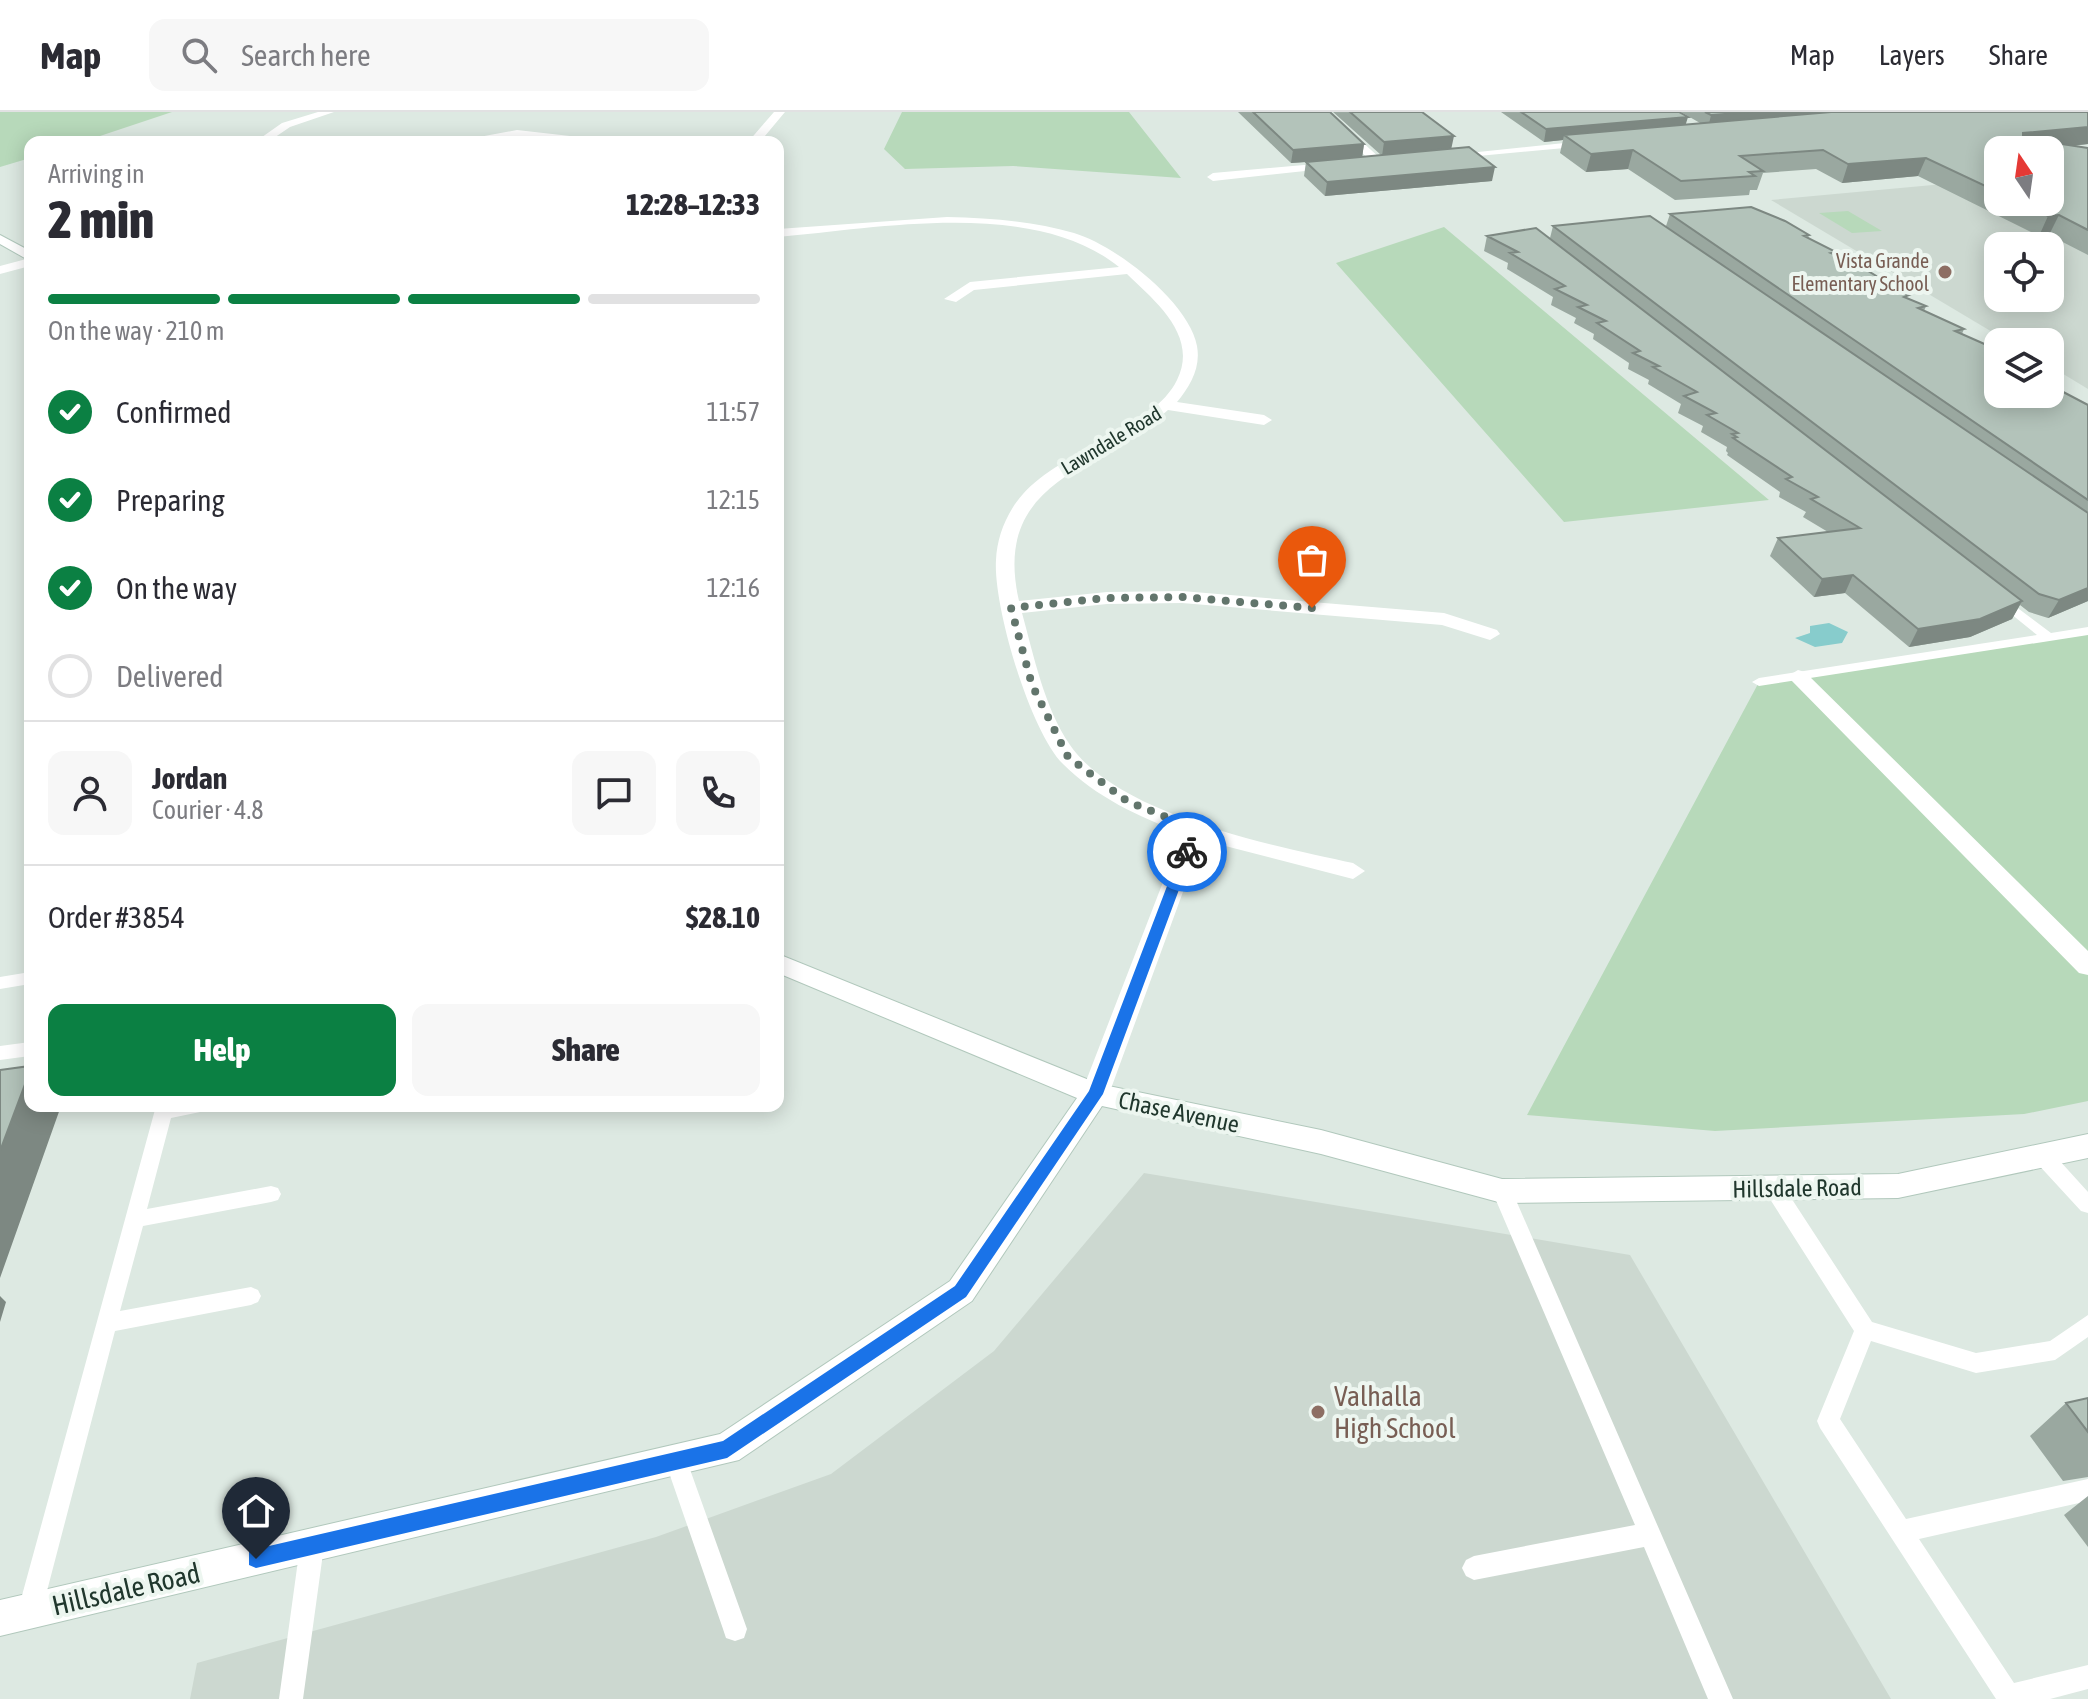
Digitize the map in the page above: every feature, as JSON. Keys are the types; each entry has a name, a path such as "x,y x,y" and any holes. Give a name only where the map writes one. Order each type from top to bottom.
{"street":[{"path":"270,136 286,125 329,112"},
{"path":"759,136 780,112"},
{"path":"1323,112 1377,161"},
{"path":"497,136 517,133 564,136"},
{"path":"1432,157 1612,141"},
{"path":"1363,163 1391,160"},
{"path":"1213,177 1348,164"},
{"name":"Lawndale Road","path":"784,233 937,222 998,223 1045,230 1084,241 1109,253 1179,318 1189,343 1188,369 1168,405 1061,468 1029,498 1009,532 1002,571 1032,685 1068,757 1127,801 1195,829 1259,849 1353,871"},
{"path":"0,239 24,255"},
{"path":"0,270 24,261"},
{"path":"951,299 970,286 1129,270"},
{"path":"1168,405 1264,420"},
{"path":"1011,608 1107,598 1182,597 1444,619 1490,634"},
{"path":"1798,676 2088,966"},
{"name":"Hillsdale Road","path":"15,1615 727,1449 961,1291 1095,1094 1195,829"},
{"name":"Chase Avenue","path":"784,965 1095,1094 1321,1142 1502,1191"},
{"name":"Hillsdale Road","path":"1502,1191 1775,1190 1898,1186 2088,1146"}],"lane":[{"path":"1985,588 2048,637"},
{"path":"1759,682 2088,631"},
{"path":"0,983 24,979"},
{"path":"0,1053 24,1050"},
{"path":"15,1615 108,1323 163,1112"},
{"path":"2042,1155 2088,1205"},
{"path":"1775,1190 1865,1330 1976,1363 2055,1350 2088,1324"},
{"path":"1502,1191 1721,1699"},
{"path":"136,1219 271,1194"},
{"path":"108,1323 251,1296"},
{"path":"1865,1330 1828,1421 2009,1697 2088,1677"},
{"path":"676,1461 735,1629"},
{"path":"1901,1532 2088,1490"},
{"path":"1474,1568 1650,1534"},
{"path":"291,1699 312,1546"}],"shaded area":[{"name":"Vista Grande Elementary School","path":"2088,171 2088,389 2064,374 2064,328 1986,328 1771,200 1984,180 1984,216 2064,216 2064,191"},
{"name":"Valhalla High School","path":"1144,1173 1630,1255 1891,1699 190,1699 197,1663 656,1537 831,1474 994,1351"}],"green space":[{"path":"0,112 172,112 100,136 24,136 24,160 0,167"},
{"path":"902,112 1129,112 1181,178 1013,166 905,169 884,149"},
{"path":"1848,211 1882,231 1852,233 1819,213"},
{"path":"1444,227 1769,500 1564,522 1336,263"},
{"path":"2088,632 2088,1101 2024,1114 1715,1131 1527,1115 1759,682"}],"water":[{"path":"1829,623 1848,632 1842,643 1815,647 1795,638 1810,633 1810,626"}],"building":[{"path":"1253,112 1330,112 1364,144 1293,150"},
{"path":"1350,112 1422,112 1454,136 1384,142"},
{"path":"1521,112 1679,112 1688,117 1546,129"},
{"path":"1705,112 1752,112 1711,115"},
{"path":"1831,112 2088,112 2088,127 2023,133 2023,136 1984,136 1984,185 1926,158 1848,164 1823,150 1740,156 1763,171 1749,172 1755,176 1681,181 1633,150 1591,154 1564,135"},
{"path":"2064,144 2088,148 2088,230 2061,216 2064,216"},
{"path":"1469,147 1495,167 1327,182 1306,162"},
{"path":"1751,207 1785,221 1809,235 1804,236 1836,252 1831,253 1855,263 1891,285 1887,286 1909,295 1904,297 1926,306 1918,308 1964,329 1955,331 1984,344 1984,408 2064,408 2064,392 2088,405 2088,500 1670,214"},
{"path":"1650,216 2088,513 2088,588 2059,600 2039,594 1553,226"},
{"path":"1536,228 2022,601 1980,619 1918,629 1853,575 1822,579 1778,538 1860,528 1811,499 1818,497 1786,479 1792,477 1733,438 1737,437 1732,434 1738,433 1707,415 1716,413 1684,396 1697,392 1653,367 1659,366 1633,353 1640,351 1597,323 1606,321 1578,307 1587,305 1555,289 1565,286 1510,253 1518,252 1487,236"},
{"path":"24,1067 24,1087 0,1151 0,1070"},
{"path":"2088,1398 2088,1432 2066,1403"}],"way so far":[{"path":"1187,852 1195,829 1127,801 1068,757 1032,685 1011,608 1107,598 1182,597 1312,608"}],"place":[{"name":"Vista Grande Elementary School","path":"1945,272"},
{"name":"Valhalla High School","path":"1318,1412"}],"route":[{"path":"256,1559 727,1449 961,1291 1095,1094 1187,852"}]}
